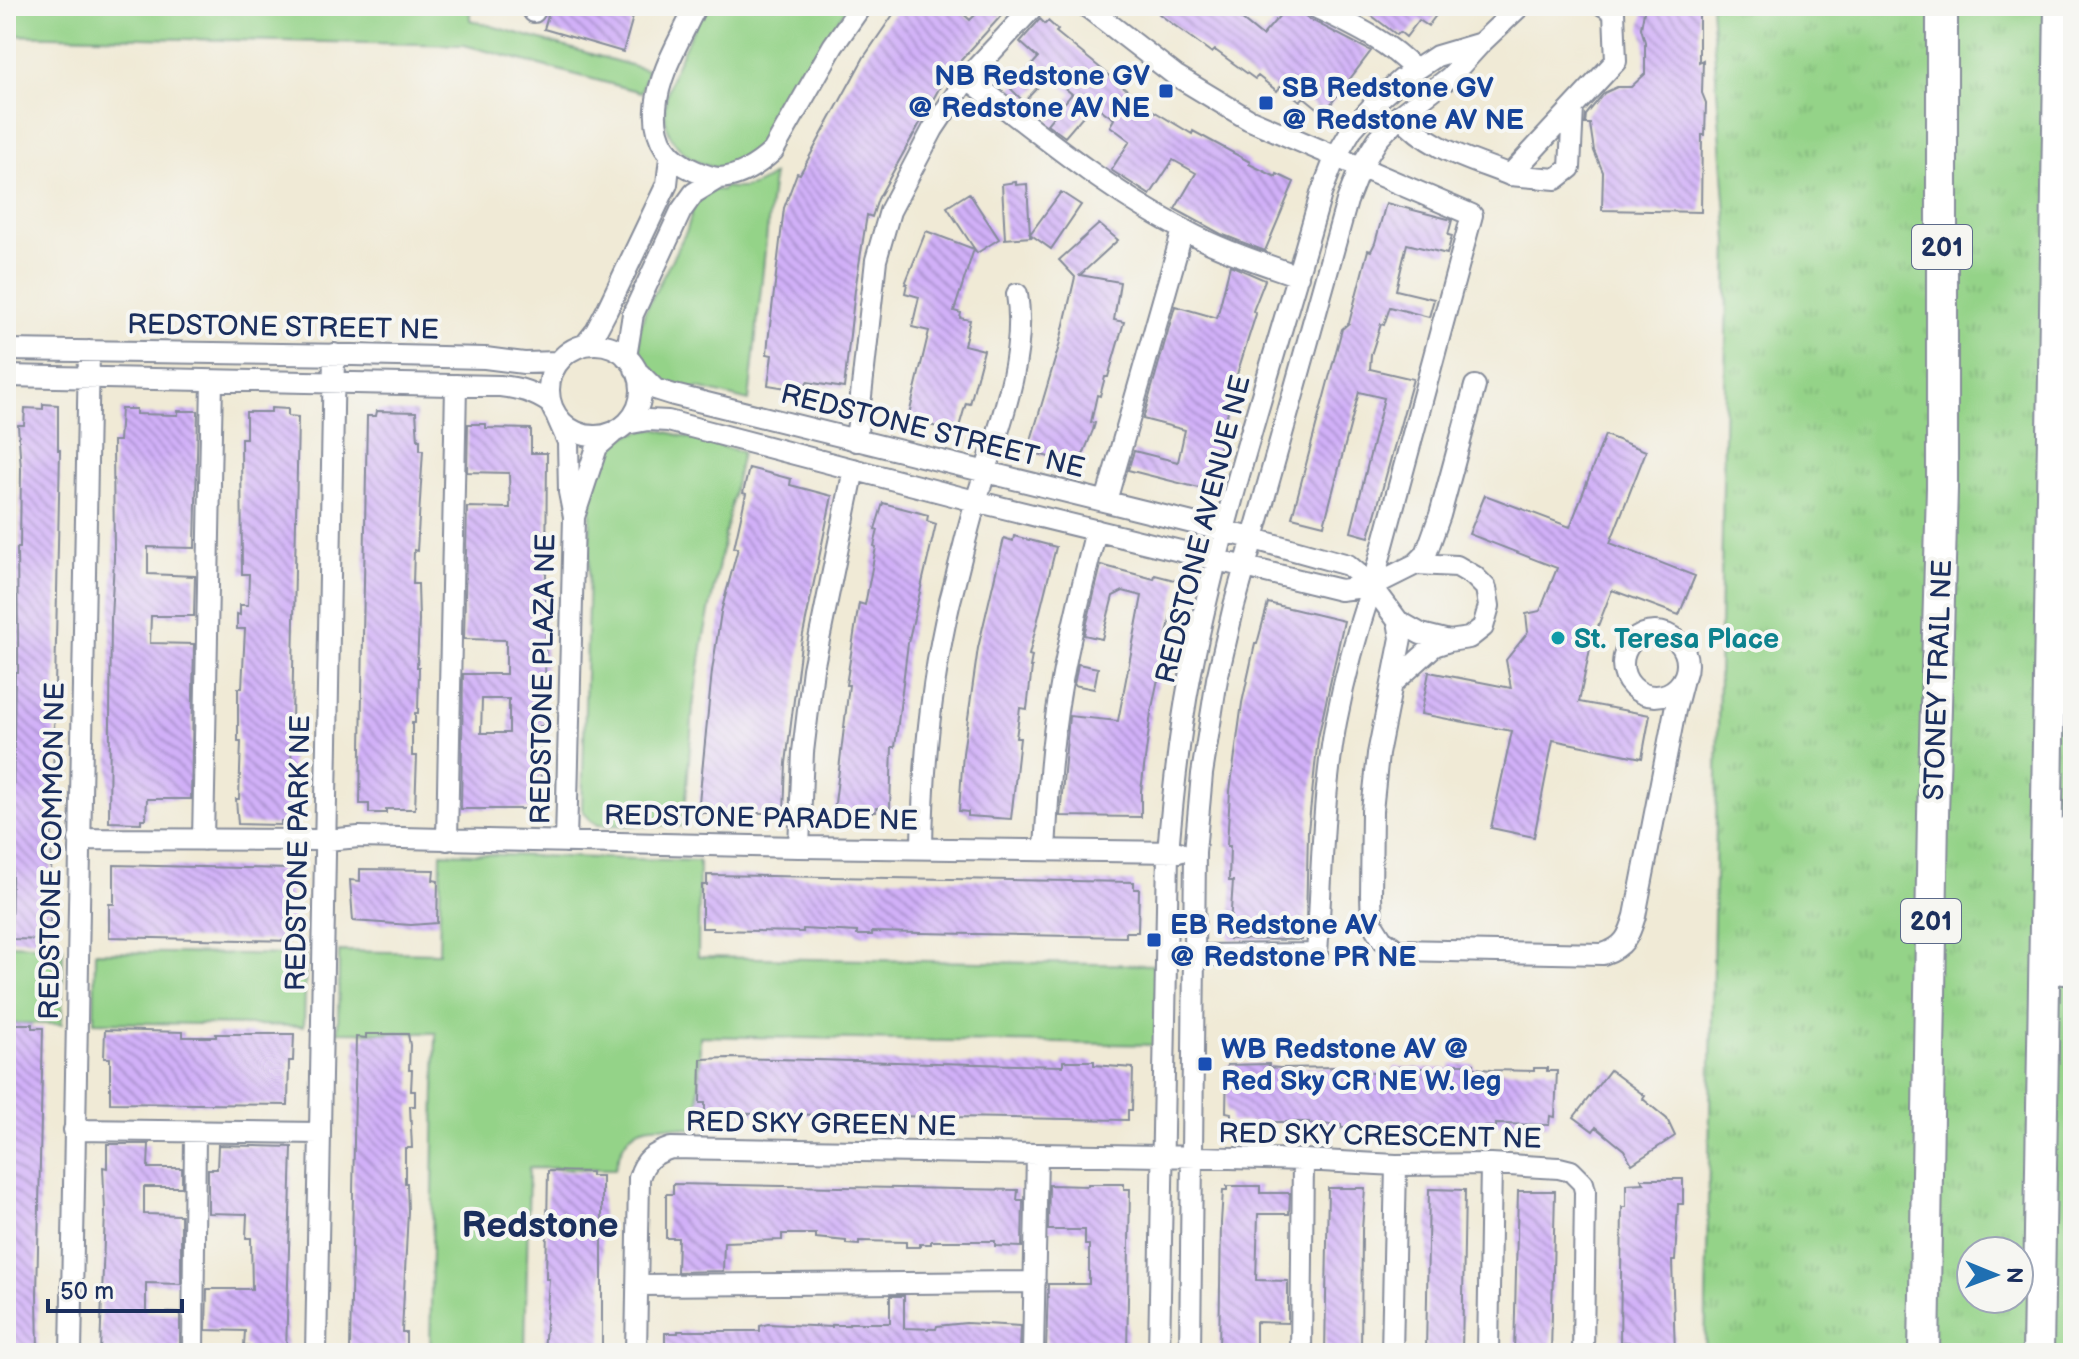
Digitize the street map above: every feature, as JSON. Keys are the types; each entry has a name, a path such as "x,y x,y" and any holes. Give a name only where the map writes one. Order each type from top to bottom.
{"highway":[{"name":"STONEY TRAIL NE","path":"1924,1353 1942,488 1942,6"},
{"path":"2038,1350 2060,6"},
{"path":"2038,1350 2073,829"}],"street":[{"path":"696,6 658,94 657,130 660,142 670,157 698,172 719,178"},
{"path":"631,363 633,314 681,211 694,193 719,178 742,172 773,151 833,46 861,6"},
{"path":"856,441 876,260 890,211 933,129 967,78 1034,6"},
{"path":"1086,6 1175,75 1248,119 1472,215 1372,586 1352,646 1336,723 1326,798 1317,954 1195,955"},
{"path":"1313,6 1368,33 1393,49 1415,70"},
{"name":"REDSTONE AVENUE NE","path":"1190,1353 1195,852 1202,774 1217,679 1243,568 1347,201 1360,168 1378,139 1400,115 1450,77 1520,6"},
{"path":"1510,175 1616,61 1614,12 1604,6"},
{"name":"REDSTONE AVENUE NE","path":"1159,1353 1168,852 1175,776 1190,678 1216,561 1321,194 1335,158 1352,129 1379,99 1415,70 1437,56 1481,43"},
{"path":"967,78 1097,178 1183,230 1221,248 1298,276"},
{"path":"1400,115 1418,134 1442,149 1510,175 1556,179 1570,168 1573,108"},
{"path":"585,345 602,321 667,184 670,157"},
{"path":"1106,501 1183,230"},
{"path":"922,848 932,703 949,606 975,501 1019,348 1021,316 1017,294"},
{"path":"600,344 614,348 631,363 640,383 640,398 635,412 620,428 598,436 582,435 568,428 554,410 549,389 551,374 558,362 570,351 585,345 600,344"},
{"name":"REDSTONE STREET NE","path":"6,350 334,354 558,362"},
{"name":"REDSTONE COMMON NE","path":"71,1353 89,351"},
{"name":"REDSTONE PARK NE","path":"316,1353 334,354"},
{"name":"REDSTONE STREET NE","path":"631,363 655,389 1225,531 1348,565 1372,586"},
{"name":"REDSTONE STREET NE","path":"6,376 519,388 554,410"},
{"path":"203,840 212,381"},
{"path":"447,840 456,385"},
{"path":"1372,586 1416,564 1426,554 1440,515 1475,386"},
{"name":"REDSTONE PLAZA NE","path":"554,410 568,442 569,492 574,517 566,842"},
{"name":"REDSTONE STREET NE","path":"620,428 648,420 668,421 1243,568 1340,590 1372,586"},
{"name":"REDSTONE PLAZA NE","path":"574,517 597,447 620,428"},
{"path":"799,847 803,752 813,669 854,469"},
{"path":"1440,515 1444,544 1457,566"},
{"path":"1045,850 1059,693 1096,530"},
{"path":"1394,682 1434,646 1469,638 1483,627 1489,606 1486,588 1457,566 1416,564"},
{"path":"1372,586 1398,621 1421,634 1449,641"},
{"path":"1398,621 1401,638 1378,754 1372,811 1371,895 1372,923 1382,939 1397,950 1603,954 1617,950 1628,938 1635,916 1687,659 1676,640 1657,632 1637,638 1625,654 1625,675 1638,691 1658,696 1665,703 1673,722"},
{"path":"1658,696 1677,687 1683,679"},
{"name":"REDSTONE PARADE NE","path":"79,839 327,840 359,837 1195,852"},
{"path":"74,1130 319,1133"},
{"path":"193,1353 195,1132"},
{"name":"RED SKY GREEN NE","path":"636,1353 639,1178 643,1165 654,1153 671,1148 1193,1158"},
{"path":"1033,1353 1037,1155"},
{"name":"RED SKY CRESCENT NE","path":"1193,1158 1396,1165 1491,1164 1571,1171 1583,1183 1586,1204 1583,1353"},
{"path":"1301,1353 1303,1160"},
{"path":"1488,1353 1491,1164"},
{"path":"1392,1353 1396,1165"},
{"path":"637,1285 1035,1282"}],"green space":[{"path":"6,6 470,6 470,20 648,70 641,92 464,45 6,35"},
{"path":"705,6 848,6 762,152 749,162 734,167 712,167 698,162 678,147 668,130 665,110 668,89 675,67"},
{"path":"1711,6 2073,6 2073,1353 1705,1353 1728,242"},
{"path":"773,175 749,401 698,388 684,392 668,387 645,367 640,357 639,332 645,311 687,230 694,205 713,190 750,187"},
{"path":"656,429 742,452 703,641 693,707 684,826 598,825 582,809 591,502 597,473 607,451 626,436"},
{"path":"441,853 699,861 698,957 1157,965 1155,1045 700,1036 698,1129 656,1126 635,1131 620,1151 615,1169 529,1168 525,1353 430,1353 436,1033 338,1032 339,951 439,953"},
{"path":"6,944 63,946 62,1024 6,1023"},
{"path":"95,952 306,955 304,1026 94,1022"}],"building":[{"path":"551,6 593,6 633,17 623,52 544,29"},
{"path":"899,6 955,6 970,20 984,6 1010,6 953,69 951,67 878,199 872,217 867,215 844,388 807,382 805,391 768,385 772,355 767,354 768,342 784,208 797,173 800,174 864,57"},
{"path":"1167,6 1250,6 1240,18 1262,36 1288,6 1293,6 1309,19 1371,51 1327,109 1323,106 1320,110 1304,97 1300,101 1281,86 1277,91 1258,76 1255,79 1215,50 1212,53 1159,14"},
{"path":"1359,6 1443,6 1428,26 1419,20 1406,37 1400,32 1397,35"},
{"path":"1645,6 1699,6 1699,62 1703,60 1702,93 1706,103 1705,135 1702,135 1701,212 1602,210 1603,172 1594,151 1590,124 1585,124 1586,115 1604,93 1617,87 1631,87 1645,74 1645,42 1641,28"},
{"path":"1040,19 1045,24 1048,21 1058,30 1056,32 1152,110 1249,164 1294,182 1265,251 1221,234 1175,209 1196,173 1173,160 1150,195 1111,170 1130,141 1110,126 1114,119 1093,104 1065,137 1047,124 1072,94 1049,75 1024,102 1011,89 1038,58 1020,42"},
{"path":"1016,182 1016,185 1027,184 1031,237 1005,239 1002,184"},
{"path":"1061,192 1081,205 1051,249 1030,234"},
{"path":"969,193 999,239 977,253 947,207"},
{"path":"1386,203 1452,220 1448,235 1452,236 1447,254 1407,244 1396,290 1434,299 1429,317 1390,307 1371,355 1370,369 1413,379 1369,537 1351,532 1384,398 1359,392 1324,525 1292,517 1342,329 1349,323 1368,250 1371,251 1375,243"},
{"path":"1099,224 1118,240 1080,275 1120,282 1114,320 1124,322 1108,377 1105,377 1100,396 1097,395 1091,422 1095,423 1079,465 1038,454 1039,450 1029,447 1059,346 1075,277 1059,260"},
{"path":"926,231 974,249 954,311 961,313 960,318 970,320 964,345 984,350 970,404 966,403 959,427 950,425 948,430 908,419 929,331 912,327 919,297 905,293 905,284"},
{"path":"1230,265 1265,280 1253,311 1256,314 1238,371 1209,487 1199,488 1128,470 1134,451 1178,462 1185,430 1143,419 1175,306 1217,318"},
{"path":"43,404 58,405 60,450 49,940 11,939 15,672 18,672 17,548 20,548 18,425 24,425 25,408 43,409"},
{"path":"271,408 288,409 288,416 298,417 291,773 294,773 294,793 291,821 281,821 281,825 238,824 236,799 239,799 241,741 238,741 238,688 242,688 245,629 237,629 237,614 240,615 240,605 248,605 249,574 242,574 241,438 246,438 246,412 271,412"},
{"path":"121,409 136,409 136,414 178,415 178,411 198,411 195,548 148,547 148,574 195,576 194,616 151,616 150,643 194,644 191,799 147,799 146,819 141,819 141,823 109,822 113,441 119,441"},
{"path":"377,411 416,412 418,440 420,450 423,450 413,584 418,584 419,620 418,713 415,713 415,723 412,723 412,756 417,756 415,809 386,809 386,813 369,813 369,804 360,804 367,416 376,416"},
{"path":"468,424 486,424 486,428 531,429 531,453 547,453 545,700 543,726 540,726 541,798 536,798 536,809 461,809 463,674 506,674 506,640 464,639 467,507 510,508 509,473 467,472","holes":["482,699 509,699 509,733 481,733"]},
{"name":"St. Teresa Place","path":"1605,435 1646,451 1610,543 1695,576 1679,615 1612,590 1591,644 1579,702 1650,715 1642,758 1553,740 1534,837 1491,828 1512,731 1421,714 1429,672 1511,688 1506,660 1528,632 1526,614 1540,611 1557,568 1469,534 1485,495 1570,527"},
{"path":"749,468 791,479 790,485 832,496 801,644 786,763 784,813 698,813 712,671 721,612 738,548 734,548"},
{"path":"883,503 928,515 927,521 936,524 908,643 895,747 892,747 890,808 876,808 876,812 834,812 849,685 846,685 859,603 865,605 876,547 878,530 875,529"},
{"path":"1014,536 1056,547 1029,655 1032,656 1032,667 1027,709 1020,708 1016,738 1020,738 1011,819 968,816 968,812 959,811 963,753 978,648 1004,538 1013,541"},
{"path":"1101,565 1154,579 1155,575 1178,581 1151,713 1141,791 1141,817 1060,816 1069,716 1118,721 1142,596 1123,591 1113,596 1102,639 1084,635"},
{"path":"1268,603 1344,621 1318,738 1308,831 1306,924 1302,925 1302,940 1229,939 1233,881 1229,881 1230,846 1227,846 1230,791 1242,703"},
{"path":"1078,664 1098,668 1094,689 1074,685"},
{"path":"114,865 290,869 289,908 294,908 293,941 109,937 109,904 114,904"},
{"path":"360,869 434,870 433,880 438,881 437,923 411,925 353,921 350,880 360,881"},
{"path":"707,875 1134,882 1134,889 1139,889 1138,932 1126,932 1126,937 872,932 872,935 857,935 857,932 803,929 803,932 713,930 702,928 702,885 707,885"},
{"path":"6,1024 32,1024 32,1028 43,1028 38,1353 6,1353"},
{"path":"105,1030 183,1032 183,1037 294,1034 293,1061 289,1061 288,1105 110,1103 110,1058 104,1058"},
{"path":"366,1034 408,1034 410,1045 409,1070 412,1070 411,1091 415,1091 415,1106 410,1106 412,1148 405,1148 408,1211 402,1332 406,1332 406,1353 350,1351 356,1037 366,1038"},
{"path":"701,1059 1063,1066 1063,1061 1094,1061 1094,1065 1133,1068 1132,1110 1128,1110 1128,1120 705,1113 705,1103 700,1103"},
{"path":"1269,1064 1269,1067 1280,1068 1335,1067 1335,1071 1393,1074 1394,1067 1450,1069 1451,1064 1474,1064 1474,1068 1491,1070 1534,1071 1534,1068 1547,1068 1547,1071 1557,1071 1555,1117 1550,1116 1549,1125 1496,1124 1496,1127 1472,1129 1384,1125 1341,1128 1341,1125 1309,1122 1231,1122 1231,1113 1226,1112 1227,1065"},
{"path":"1610,1070 1645,1096 1643,1099 1667,1119 1675,1136 1632,1164 1624,1150 1596,1127 1593,1131 1574,1117"},
{"path":"107,1144 149,1144 148,1168 182,1168 182,1187 144,1187 144,1214 181,1215 181,1284 146,1283 146,1312 180,1313 180,1353 100,1353 105,1211 103,1167 107,1168"},
{"path":"218,1145 292,1147 286,1353 248,1353 248,1346 244,1345 245,1331 206,1330 207,1289 252,1289 251,1238 246,1238 247,1214 208,1213 208,1169 217,1169"},
{"path":"548,1171 591,1172 591,1176 602,1176 602,1353 544,1353 549,1279 546,1279"},
{"path":"1641,1179 1683,1179 1683,1204 1678,1204 1675,1261 1672,1261 1675,1353 1629,1353 1629,1342 1620,1342 1622,1207 1626,1207 1626,1184 1644,1183"},
{"path":"673,1184 1018,1190 1017,1200 1023,1200 1022,1247 995,1246 995,1241 931,1241 931,1244 920,1244 920,1247 906,1247 906,1242 859,1241 859,1245 816,1238 816,1234 782,1234 782,1240 724,1242 723,1271 677,1272 678,1238 666,1238 666,1194 673,1194"},
{"path":"1124,1184 1124,1189 1130,1189 1127,1353 1046,1352 1048,1284 1089,1284 1089,1245 1085,1245 1085,1230 1048,1230 1049,1185"},
{"path":"1227,1186 1260,1186 1260,1193 1290,1193 1289,1214 1258,1214 1256,1280 1288,1281 1288,1323 1256,1322 1256,1353 1219,1353 1221,1223 1223,1190 1227,1190"},
{"path":"1328,1188 1365,1188 1361,1353 1325,1353"},
{"path":"1429,1189 1465,1190 1462,1353 1426,1352"},
{"path":"1518,1191 1555,1191 1551,1353 1514,1353"},
{"path":"890,1296 904,1296 904,1328 936,1329 937,1326 966,1323 1021,1326 1020,1353 665,1353 665,1333 678,1331 760,1331 760,1326 768,1324 832,1327 849,1323 890,1323"}],"place":[{"name":"NB Redstone GV @ Redstone AV NE","path":"1166,91"},
{"name":"SB Redstone GV @ Redstone AV NE","path":"1266,103"},
{"name":"St. Teresa Place","path":"1558,638"},
{"name":"EB Redstone AV @ Redstone PR NE","path":"1154,940"},
{"name":"WB Redstone AV @ Red Sky CR NE W. leg","path":"1205,1064"}],"district":[{"name":"Redstone","path":"540,1224"}]}
